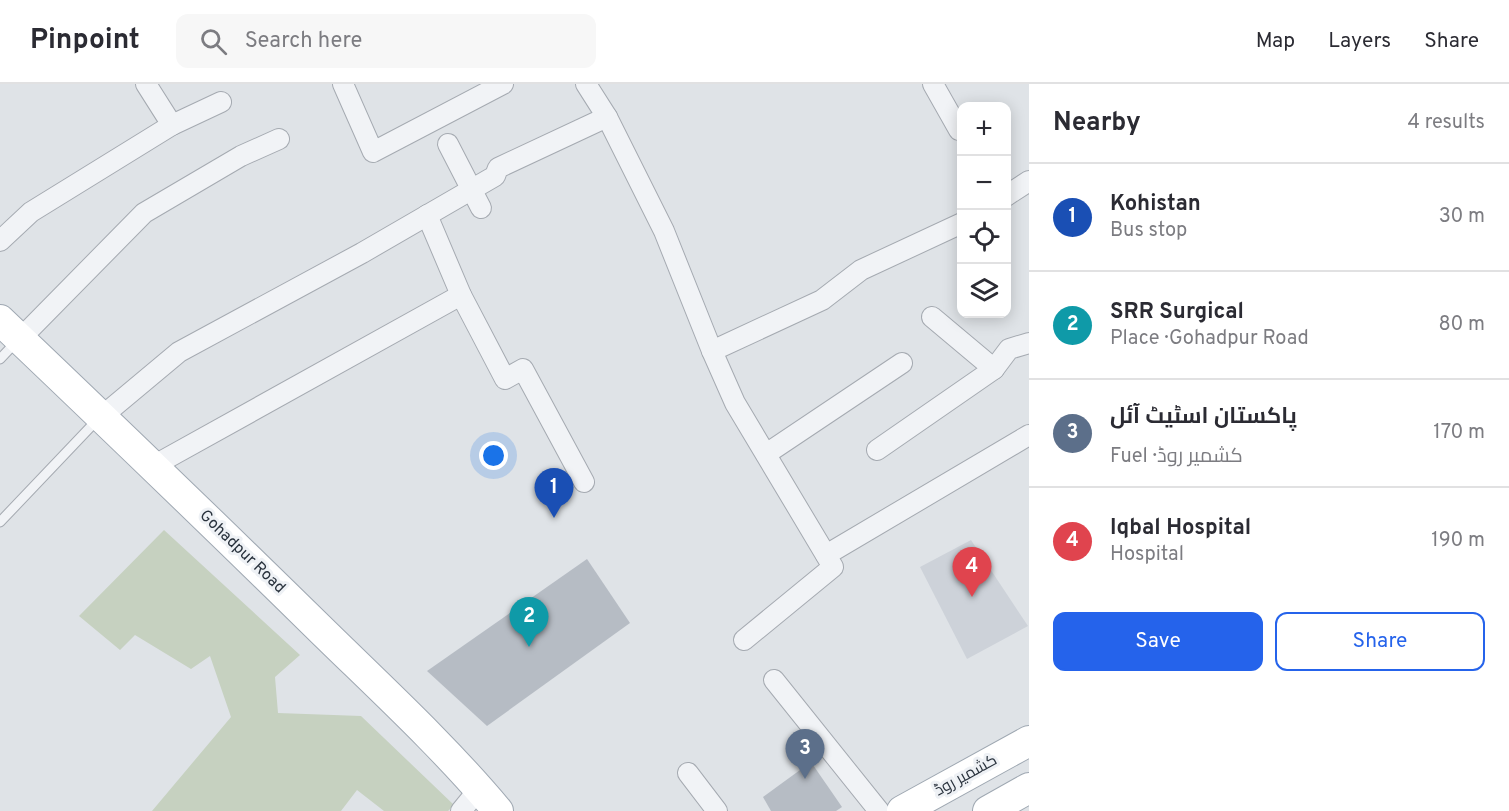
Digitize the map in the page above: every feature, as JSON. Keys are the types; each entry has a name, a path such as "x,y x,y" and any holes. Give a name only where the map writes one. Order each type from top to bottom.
{"main road":[{"name":"Gohadpur Road","path":"7,339 153,466 480,804 507,811"},
{"name":"کشمیر روڈ","path":"902,811 1029,741"},
{"path":"988,811 1029,788"}],"street":[{"path":"146,84 172,125"},
{"path":"343,84 373,152 502,84"},
{"path":"586,84 608,117 664,231 735,403 833,567 744,640"},
{"path":"933,84 957,126"},
{"path":"0,241 32,212 172,125 221,102"},
{"path":"100,418 179,352 362,253 495,176 498,168 608,117"},
{"path":"7,339 144,213 241,156 279,139"},
{"path":"448,144 481,208"},
{"path":"1011,193 1029,182"},
{"path":"427,215 461,295 505,379 523,369 584,482"},
{"path":"712,351 822,300 861,270 957,224"},
{"path":"153,466 461,295"},
{"path":"932,317 994,369"},
{"path":"877,450 994,369 1010,349 1029,343"},
{"path":"766,454 902,363"},
{"path":"826,555 1029,435"},
{"path":"774,680 879,811"},
{"path":"688,773 717,811"}],"lane":[{"path":"0,522 100,418"}],"shaded area":[{"path":"971,540 1028,626 967,659 920,567"}],"green space":[{"path":"164,530 300,655 275,677 278,713 361,716 454,805 448,811 384,811 357,790 341,811 152,811 231,717 210,656 191,669 135,635 120,650 79,616"}],"building":[{"path":"587,559 630,623 487,726 427,671"},
{"path":"811,762 842,807 836,811 771,811 763,797"}],"place":[{"name":"Kohistan","path":"554,518"},
{"name":"Iqbal Hospital","path":"972,597"},
{"name":"SRR Surgical","path":"529,647"},
{"name":"پاکستان اسٹیٹ آئل","path":"805,779"}]}
